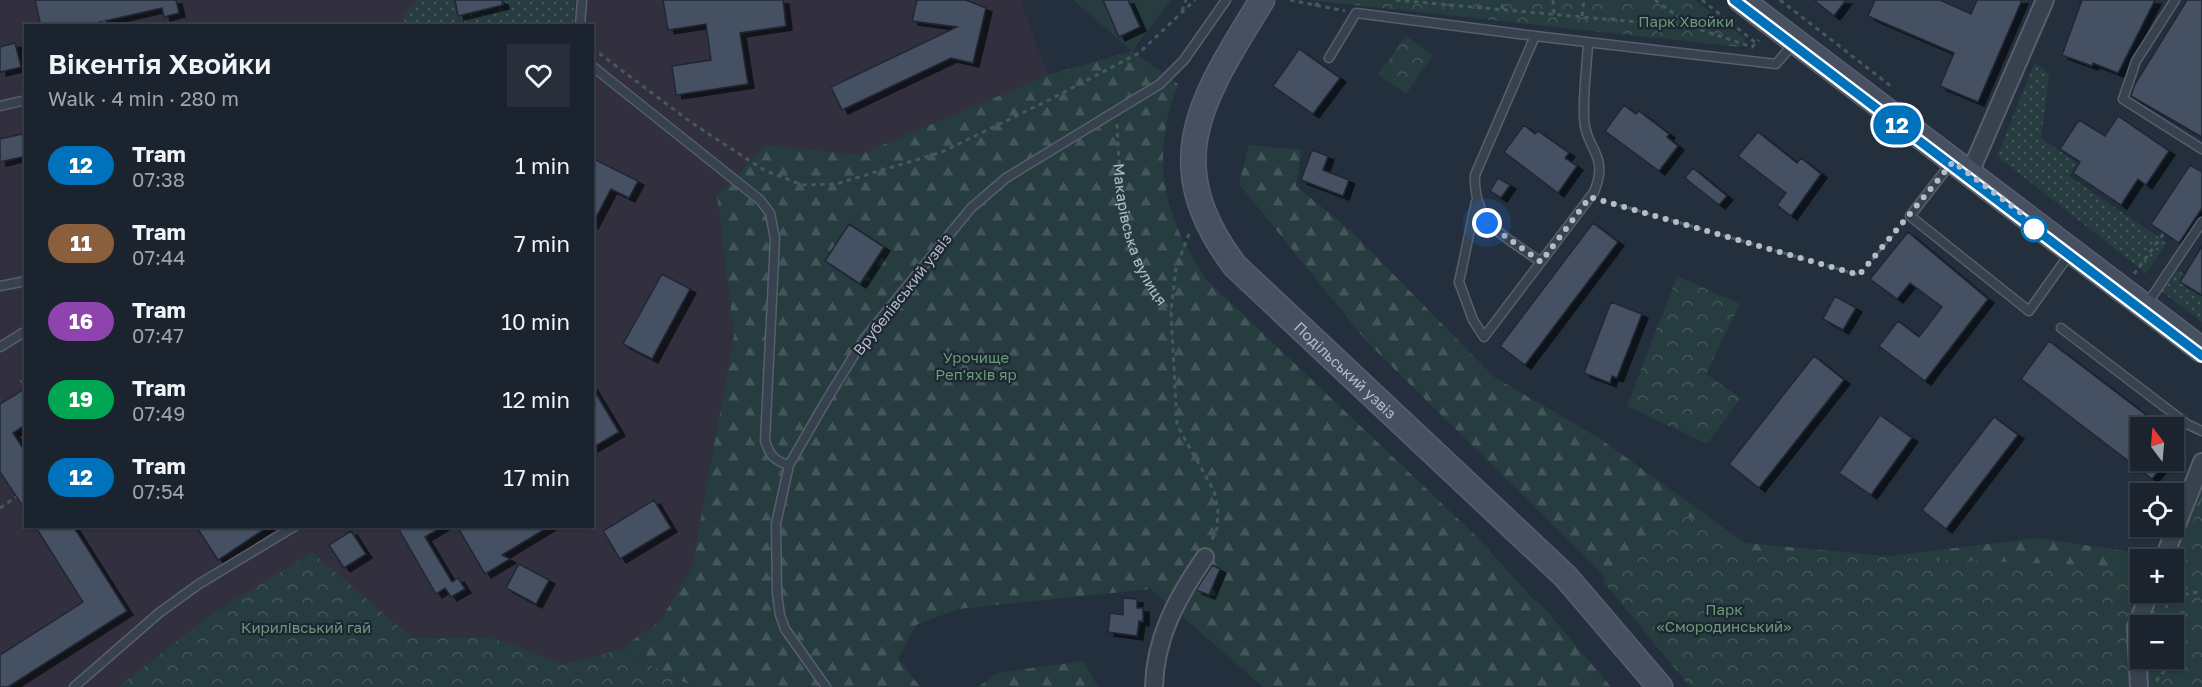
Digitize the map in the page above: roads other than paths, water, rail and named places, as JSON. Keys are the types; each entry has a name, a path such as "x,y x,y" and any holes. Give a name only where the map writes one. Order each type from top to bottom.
{"street":[{"name":"Подільський узвіз","path":"1262,0 1203,101 1195,133 1192,171 1200,208 1215,240 1234,267 1566,577 1660,687"},
{"path":"1741,0 2202,350"},
{"path":"1961,169 2045,0"},
{"path":"2167,549 2202,462"},
{"path":"1154,687 1160,640 1178,597 1205,557"},
{"path":"2139,687 2136,627 2146,603"}],"lane":[{"path":"580,24 582,0"},
{"name":"Врубелівський узвіз","path":"826,687 785,629 780,615 777,594 776,524 789,465 864,339 971,208 1006,178 1160,84 1184,60 1226,0"},
{"path":"2175,0 2136,61 2123,99 2202,150"},
{"path":"1329,58 1356,13 1776,63 1795,42"},
{"path":"1535,36 1475,175 1476,202 1459,282 1473,320 1484,337 1590,197 1601,176 1601,166 1584,119 1588,42"},
{"path":"594,68 760,201 770,213 775,239 765,441 770,454 777,462 789,465"},
{"path":"0,106 24,100"},
{"path":"1961,169 1910,216 2029,311 2072,251"},
{"path":"1476,202 1487,223 1541,262"},
{"path":"2144,306 2202,222"},
{"path":"0,286 24,281"},
{"path":"2061,328 2187,424 2202,431"},
{"path":"0,347 24,332"},
{"path":"74,687 159,613 199,584 292,528"}],"tram line":[{"path":"1733,0 2202,356"},
{"name":"12","path":"1734,0 2202,356"},
{"path":"1972,172 2008,199"}],"park label":[{"name":"Парк Хвойки","path":"1686,21"},
{"name":"Урочище Реп'яхів яр","path":"976,366"},
{"name":"Парк «Смородинський»","path":"1724,618"},
{"name":"Кирилівський гай","path":"306,627"}]}
